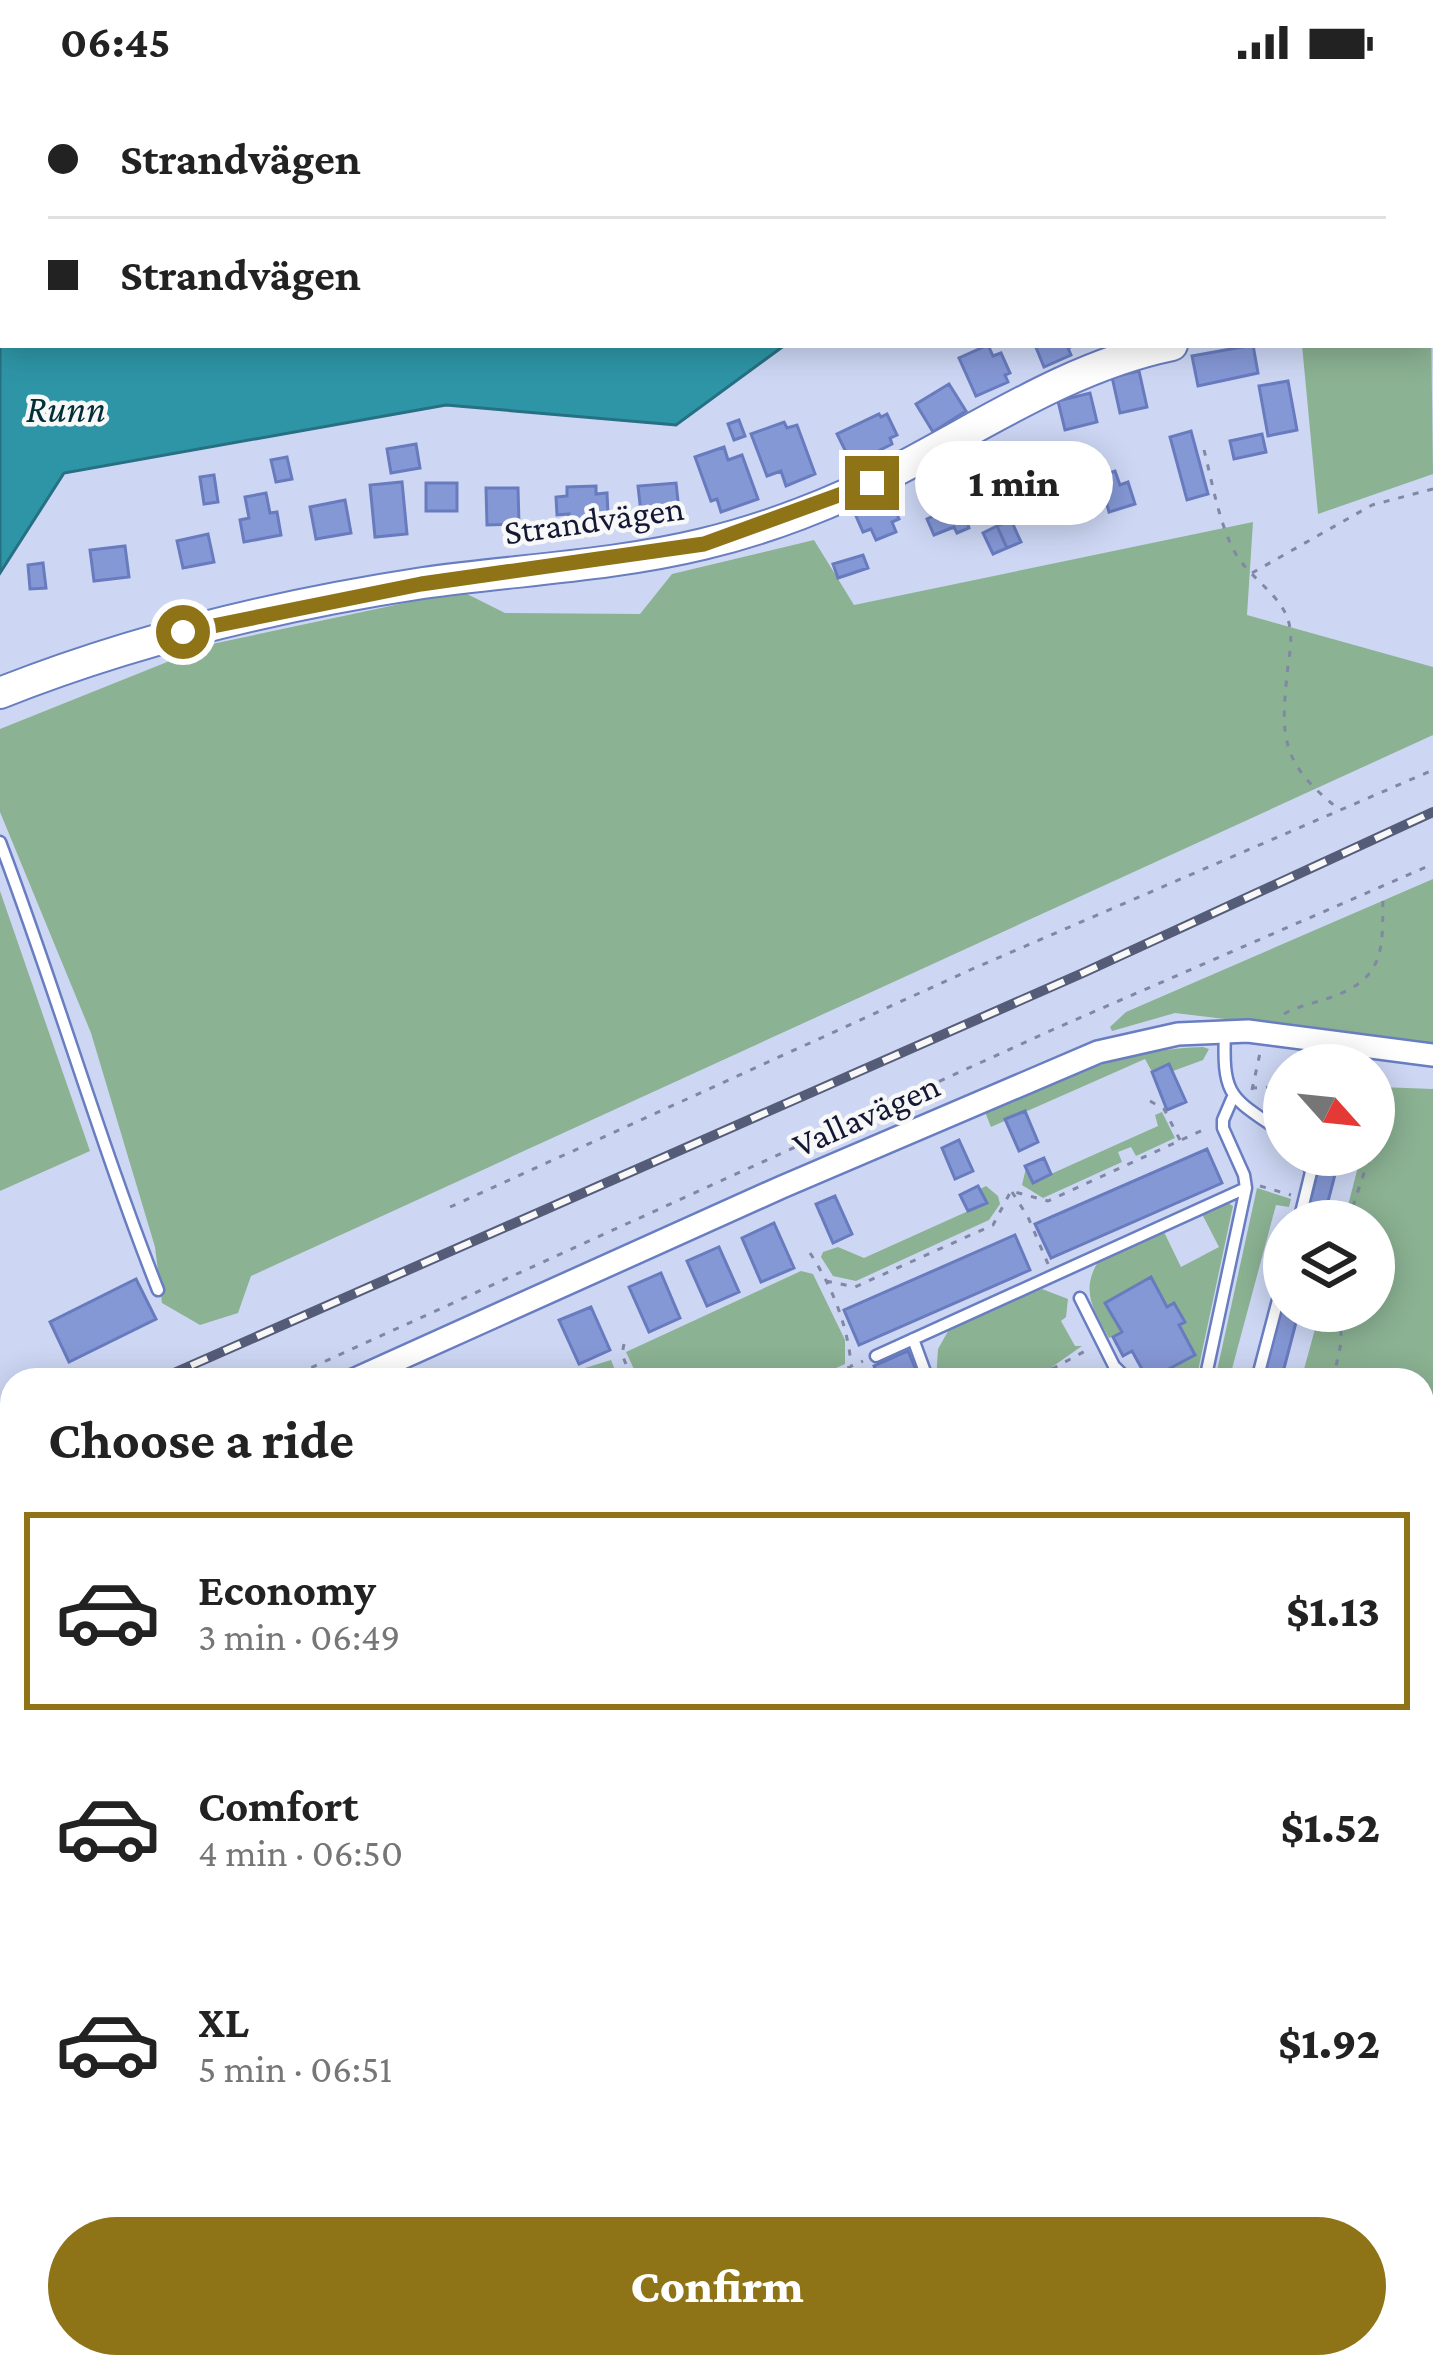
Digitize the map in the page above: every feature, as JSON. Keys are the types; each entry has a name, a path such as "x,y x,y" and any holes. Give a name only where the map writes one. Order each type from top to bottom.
{"street":[{"name":"Strandvägen","path":"0,693 209,625 421,584 641,555 725,538 872,483 1100,365 1161,348"},
{"name":"Vallavägen","path":"380,1368 1064,1064 1133,1042 1225,1032 1274,1034 1433,1055"}],"lane":[{"path":"0,842 60,1008 113,1177 158,1290"},
{"path":"1225,1032 1223,1069 1232,1099 1263,1120"},
{"path":"1208,1368 1251,1186 1222,1120 1232,1099"},
{"path":"870,1358 1251,1186"},
{"path":"1080,1298 1116,1368"},
{"path":"1260,1368 1270,1332"},
{"path":"913,1339 924,1368"}],"path":[{"path":"1204,450 1227,535 1250,574 1277,601 1289,623 1282,712 1290,758 1306,782 1341,810"},
{"path":"1250,574 1372,505 1433,489"},
{"path":"450,1207 970,970 1433,770"},
{"path":"310,1368 1052,1030 1433,864"},
{"path":"1256,1115 1251,1088 1259,1054 1280,1018 1289,1010 1356,987 1371,974 1382,938 1383,889"},
{"path":"1251,1088 1263,1088"},
{"path":"1150,1101 1164,1109 1180,1140"},
{"path":"1011,1191 1048,1201 1222,1120"},
{"path":"1251,1186 1293,1195"},
{"path":"1011,1191 1028,1217 1052,1276"},
{"path":"826,1281 854,1287 993,1225 1011,1191"},
{"path":"810,1253 850,1341 852,1366"},
{"path":"1336,1368 1341,1332"},
{"path":"624,1344 627,1368"},
{"path":"1054,1368 1088,1349"},
{"path":"847,1368 870,1358"}],"shaded area":[{"path":"1302,348 1431,348 1433,474 1318,514"},
{"path":"1253,522 1247,615 1433,667 1433,735 251,1276 238,1313 200,1325 162,1303 155,1247 91,1033 0,812 0,729 212,644 461,591 505,613 640,614 672,574 814,540 854,605"},
{"path":"1433,879 1433,1044 1175,1013 1112,1031 1110,1027 1126,1012"},
{"path":"0,891 90,1151 0,1191"},
{"path":"1209,1049 1203,1060 1173,1071 1169,1065 1152,1072 1145,1059 991,1127 985,1112 1091,1068 1146,1053"},
{"path":"1395,1088 1433,1089 1433,1368 1304,1368 1314,1332 1395,1332 1395,1200 1349,1200 1356,1176 1395,1176"},
{"path":"1162,1112 1175,1138 1136,1156 1131,1147 1118,1152 1122,1162 1043,1198 1022,1185 1026,1168 1033,1182 1158,1126 1155,1115"},
{"path":"986,1186 1000,1204 989,1220 856,1281 833,1276 821,1257 838,1247 864,1258 986,1203 980,1189"},
{"path":"1257,1188 1291,1199 1263,1200 1263,1253 1232,1368 1218,1368"},
{"path":"1228,1203 1233,1206 1199,1368 1171,1368 1195,1354 1174,1304 1167,1307 1151,1278 1106,1302 1122,1332 1109,1338 1091,1301 1090,1282 1098,1262 1164,1232 1181,1267 1219,1247 1202,1214"},
{"path":"801,1271 813,1274 845,1340 845,1364 836,1368 633,1368 626,1352"},
{"path":"1042,1289 1068,1299 1061,1321 1075,1346 1082,1346 1052,1368 937,1368 938,1349 951,1326"},
{"path":"611,1360 614,1368 585,1368"}],"water":[{"name":"Runn","path":"0,348 781,348 676,425 446,405 64,473 0,573"}],"building":[{"path":"981,348 989,348 993,356 1001,353 1010,373 1005,375 1008,382 976,396 959,358"},
{"path":"1036,348 1068,348 1071,355 1044,367"},
{"path":"1254,348 1258,373 1198,386 1192,356"},
{"path":"1139,371 1147,407 1120,413 1112,377"},
{"path":"1288,381 1297,430 1268,436 1259,386"},
{"path":"949,384 966,411 933,432 916,404"},
{"path":"1090,393 1097,422 1065,430 1058,401"},
{"path":"887,414 897,435 890,438 892,444 852,464 837,434"},
{"path":"739,420 745,436 734,440 728,424"},
{"path":"784,422 787,428 797,425 815,474 786,486 781,471 767,476 751,434"},
{"path":"1191,431 1208,494 1187,500 1170,437"},
{"path":"1262,434 1266,452 1234,459 1230,441"},
{"path":"416,444 420,468 391,473 387,449"},
{"path":"724,447 728,460 742,455 758,499 721,512 717,499 711,501 695,457"},
{"path":"1025,449 1033,470 1008,480 1000,458"},
{"path":"287,457 292,479 276,482 271,460"},
{"path":"1115,471 1120,485 1128,482 1135,504 1109,512 1099,476"},
{"path":"214,475 218,502 204,504 200,477"},
{"path":"402,482 407,534 375,537 370,485"},
{"path":"426,483 457,483 457,511 426,511"},
{"path":"676,483 679,510 641,513 638,486"},
{"path":"884,485 899,519 892,522 896,532 876,540 871,529 863,532 849,500"},
{"path":"596,486 596,494 607,493 608,514 595,515 596,524 569,526 569,514 557,515 556,497 567,496 567,487"},
{"path":"486,488 518,488 519,524 487,525"},
{"path":"266,493 270,513 277,512 281,535 244,542 240,520 249,518 245,497"},
{"path":"957,498 961,506 971,502 977,518 957,533 954,527 934,535 927,519 947,510 944,503"},
{"path":"345,500 351,533 316,539 310,507"},
{"path":"1011,520 1021,542 1007,548 997,526"},
{"path":"997,526 1007,548 993,554 983,533"},
{"path":"208,534 214,562 183,568 177,541"},
{"path":"125,546 129,577 94,581 90,550"},
{"path":"863,555 868,568 838,578 833,564"},
{"path":"43,563 46,588 30,589 28,565"},
{"path":"1169,1064 1186,1102 1167,1110 1152,1072"},
{"path":"1025,1111 1038,1142 1019,1151 1005,1119"},
{"path":"959,1140 973,1171 955,1179 942,1148"},
{"path":"1207,1149 1222,1183 1051,1258 1035,1224"},
{"path":"1044,1158 1051,1174 1033,1183 1025,1166"},
{"path":"1317,1176 1335,1176 1328,1200 1310,1200"},
{"path":"978,1186 987,1203 968,1211 960,1195"},
{"path":"835,1196 852,1234 833,1243 816,1204"},
{"path":"774,1223 794,1268 761,1282 742,1238"},
{"path":"1015,1235 1030,1270 859,1345 844,1310"},
{"path":"719,1247 739,1292 707,1306 687,1261"},
{"path":"661,1273 680,1318 649,1332 629,1287"},
{"path":"1151,1277 1167,1307 1174,1303 1185,1322 1179,1325 1195,1355 1171,1368 1141,1368 1132,1351 1123,1356 1113,1337 1122,1332 1105,1303"},
{"path":"136,1279 156,1319 69,1362 50,1322"},
{"path":"591,1307 610,1350 579,1364 559,1320"},
{"path":"1275,1332 1294,1332 1284,1368 1265,1368"},
{"path":"908,1351 915,1368 875,1368"}],"railway":[{"path":"185,1368 1085,972 1433,812"}],"route":[{"path":"183,632 421,584 704,544 872,483"}]}
